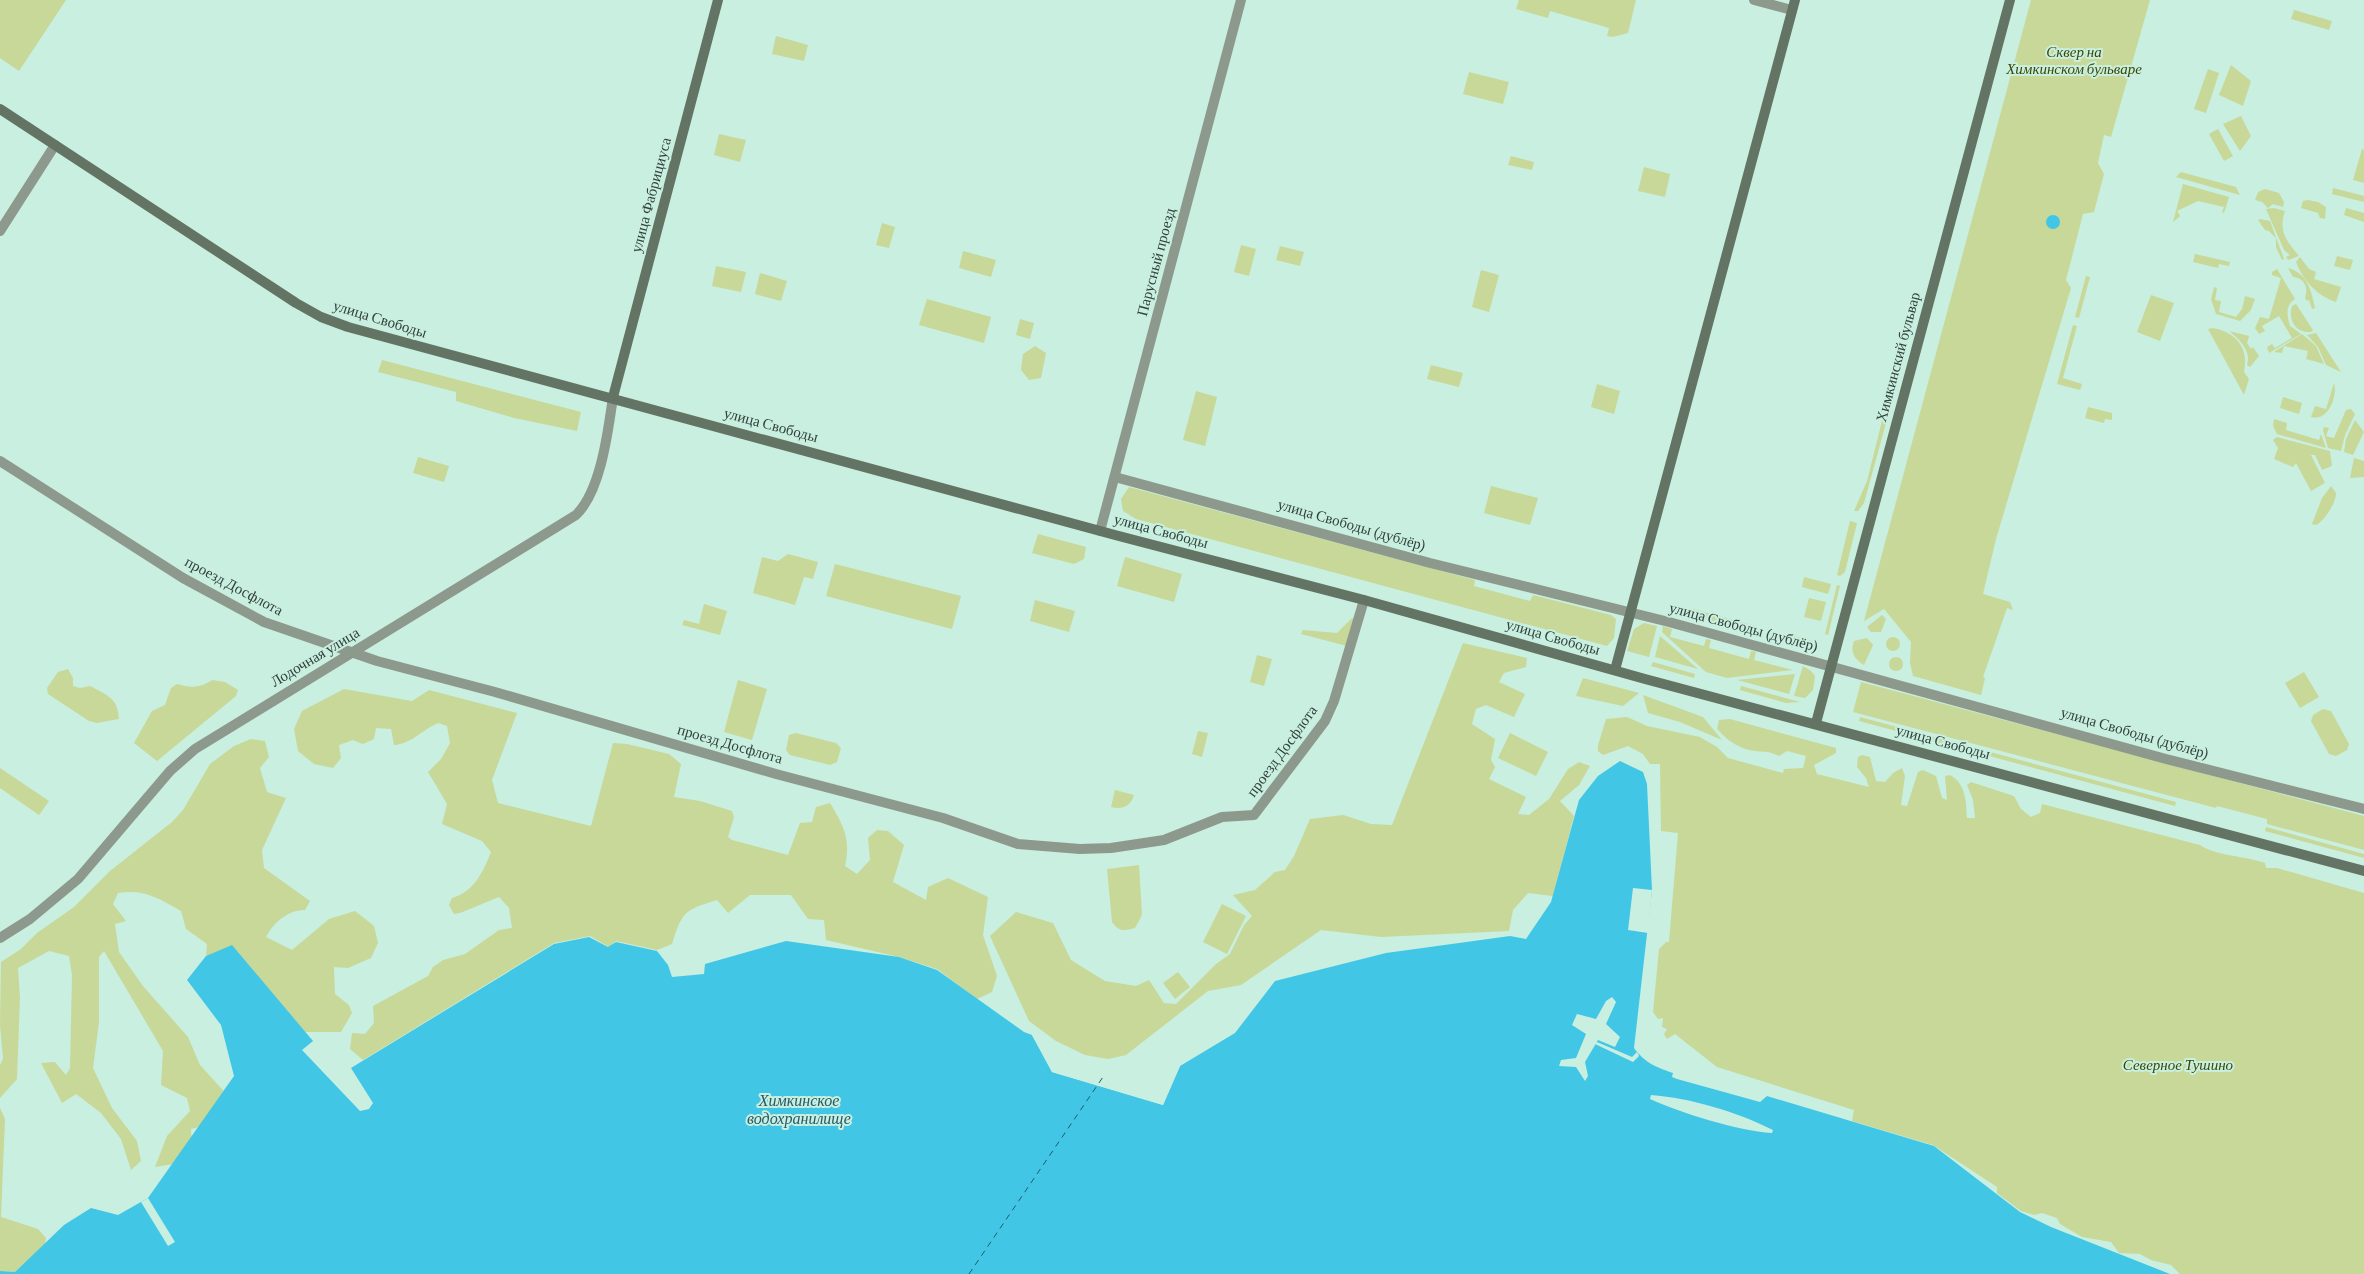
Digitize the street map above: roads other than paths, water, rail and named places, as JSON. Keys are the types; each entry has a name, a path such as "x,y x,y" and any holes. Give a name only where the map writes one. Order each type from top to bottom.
{"main road":[{"name":"улица Фабрициуса","path":"613,397 718,0"},
{"name":"Химкинский бульвар","path":"1816,723 2010,0"},
{"path":"1615,670 1794,5"},
{"name":"улица Свободы","path":"0,109 296,303 321,317 370,334 613,397 1100,531 1364,600 1615,670 2364,871"}],"street":[{"name":"Парусный проезд","path":"1100,531 1241,0"},
{"path":"1754,0 1794,5"},
{"path":"0,231 55,146"},
{"name":"Лодочная улица","path":"0,938 30,919 78,878 170,771 195,749 351,652 437,603 576,515 583,508 592,489 605,442 613,397"},
{"name":"проезд Досфлота","path":"0,460 183,578 264,622 351,652 776,774 943,818 1018,844 1080,850 1111,848 1164,840 1222,816 1254,815 1325,720 1334,701 1364,600"},
{"name":"улица Свободы (дублёр)","path":"1115,477 1430,563 1630,612 1832,668 2087,735 2166,759 2364,809"}],"water":[{"path":"2050,215 2056,215 2060,222 2056,229 2050,229 2046,225 2046,219"},
{"name":"Химкинское водохранилище","path":"1620,761 1643,772 1647,784 1652,890 1634,1048 1642,1057 1656,1066 1673,1073 1672,1077 1677,1079 1760,1102 1767,1096 1934,1146 2020,1212 2051,1227 2170,1274 0,1274 0,1271 15,1272 64,1225 91,1208 118,1215 148,1198 234,1076 221,1025 187,980 206,956 232,945 313,1041 302,1050 360,1111 369,1109 373,1103 351,1068 554,944 589,937 608,947 616,942 657,951 668,965 672,977 704,974 705,964 786,941 899,957 937,970 1024,1032 1032,1035 1052,1072 1163,1105 1180,1066 1235,1033 1275,981 1386,953 1510,936 1526,939 1551,902 1579,800 1598,776","holes":["1612,997 1616,1002 1606,1024 1620,1037 1615,1047 1598,1040 1585,1062 1588,1076 1585,1081 1576,1067 1559,1066 1561,1060 1576,1058 1586,1034 1572,1025 1577,1014 1596,1019 1606,1001","1651,1095 1682,1099 1714,1107 1744,1117 1773,1130 1772,1133 1758,1132 1710,1120 1650,1099"]}],"park label":[{"name":"Сквер на Химкинском бульваре","path":"2074,60"},
{"name":"Северное Тушино","path":"2178,1065"}]}
